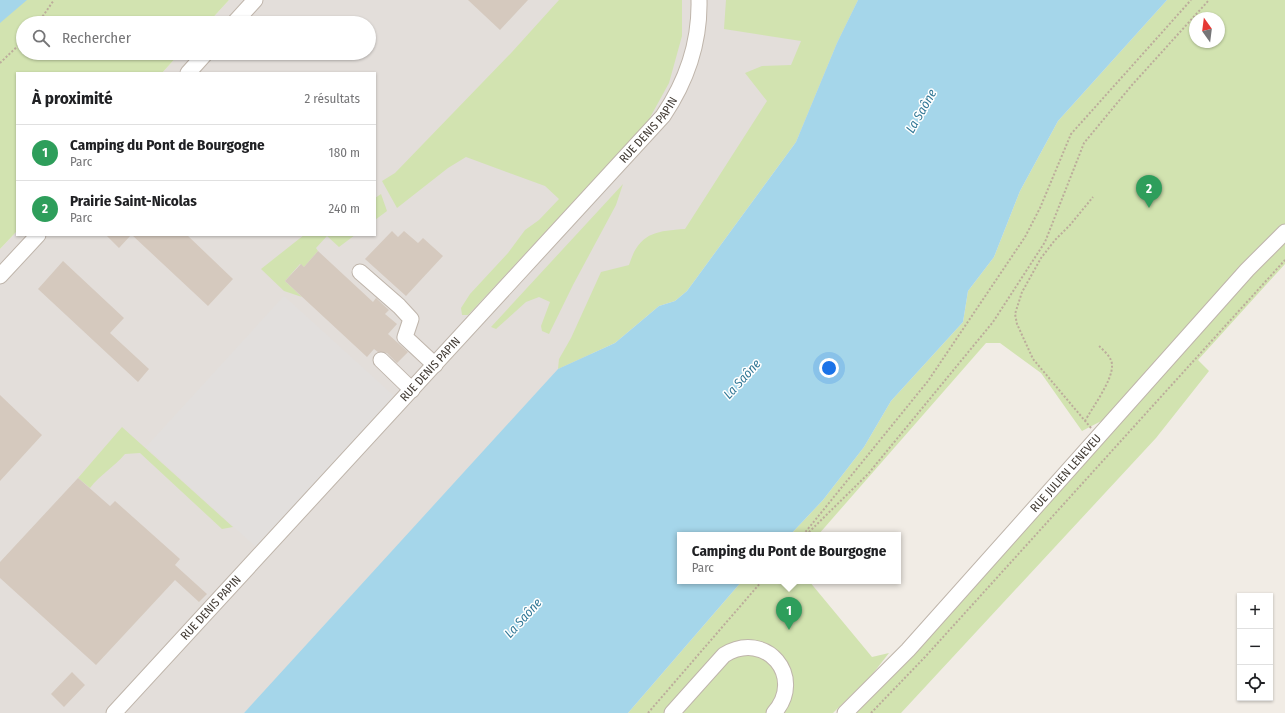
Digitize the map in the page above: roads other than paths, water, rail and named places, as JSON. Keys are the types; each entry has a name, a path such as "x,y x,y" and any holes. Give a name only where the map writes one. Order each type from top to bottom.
{"street":[{"path":"240,16 255,0"},
{"name":"RUE DENIS PAPIN","path":"114,713 663,116 678,91 688,68 698,27 699,0"},
{"path":"189,72 200,60"},
{"name":"RUE JULIEN LENEVEU","path":"845,713 913,644 1098,435 1247,270 1285,232"},
{"path":"0,276 37,236"},
{"path":"360,272 399,306 411,320 406,337 435,365"},
{"path":"381,360 412,390"},
{"path":"672,713 721,658 732,650 748,647 760,649 772,655 780,664 785,679 785,692 782,701 774,713"}],"water":[{"path":"0,0 27,0 0,23"},
{"name":"La Saône","path":"858,0 1167,0 1058,121 1020,191 994,257 968,291 963,322 891,401 864,447 823,500 793,532 677,532 677,584 739,584 628,713 244,713 558,369 615,343 659,306 675,301 687,291 796,142 837,43"}],"place":[{"name":"Prairie Saint-Nicolas","path":"1149,208"},
{"name":"Camping du Pont de Bourgogne","path":"789,630"}]}
